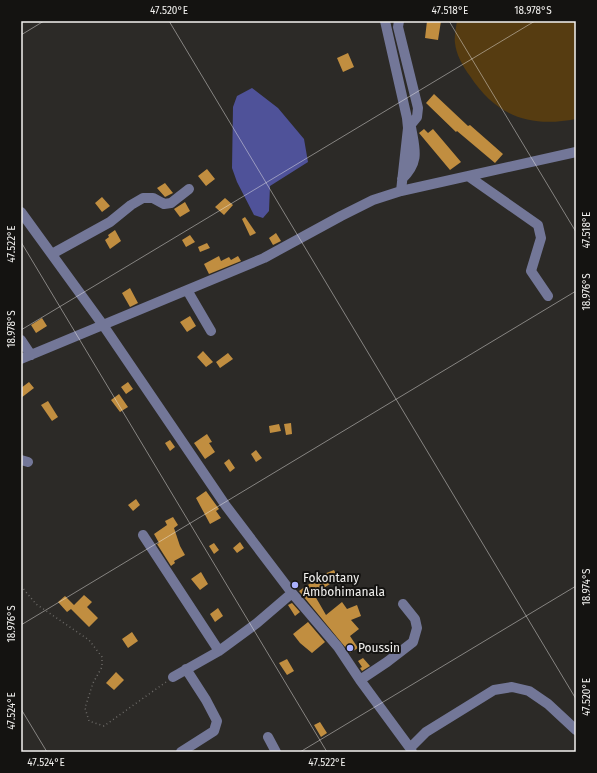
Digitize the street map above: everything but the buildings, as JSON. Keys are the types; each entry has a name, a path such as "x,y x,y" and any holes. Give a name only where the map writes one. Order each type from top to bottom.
{"street":[{"path":"385,21 409,124 401,191"},
{"path":"399,21 398,27 418,108 417,117 409,124"},
{"path":"21,359 264,258 373,200 401,191 576,152"},
{"path":"468,176 538,226 541,238 531,271 548,296"},
{"path":"52,254 110,222 131,205 143,198 153,198 164,204 171,203 189,189"},
{"path":"21,212 103,325 226,506 292,593 338,647 411,750 426,732 494,690 512,687 529,691 542,700 576,730"},
{"path":"187,290 211,331"},
{"path":"21,340 31,354"},
{"path":"143,535 219,651"},
{"path":"173,678 219,651 257,623 292,593"},
{"path":"360,680 413,642 417,628 416,619 402,604"},
{"path":"181,752 214,731 217,721 206,700 186,670"},
{"path":"268,737 276,752"}],"path":[{"path":"21,586 36,604 88,640 102,657 102,667 93,683 85,708 89,721 104,726 173,678"}],"shaded area":[{"path":"457,21 576,21 576,119 544,122 529,120 503,110 491,101 480,90 462,65 458,56 455,40"},
{"path":"252,88 278,108 304,139 308,162 270,186 269,211 263,218 254,215 237,182 232,168 233,107 237,96"}],"place":[{"name":"Fokontany Ambohimanala","path":"295,585"},
{"name":"Poussin","path":"350,648"}]}
